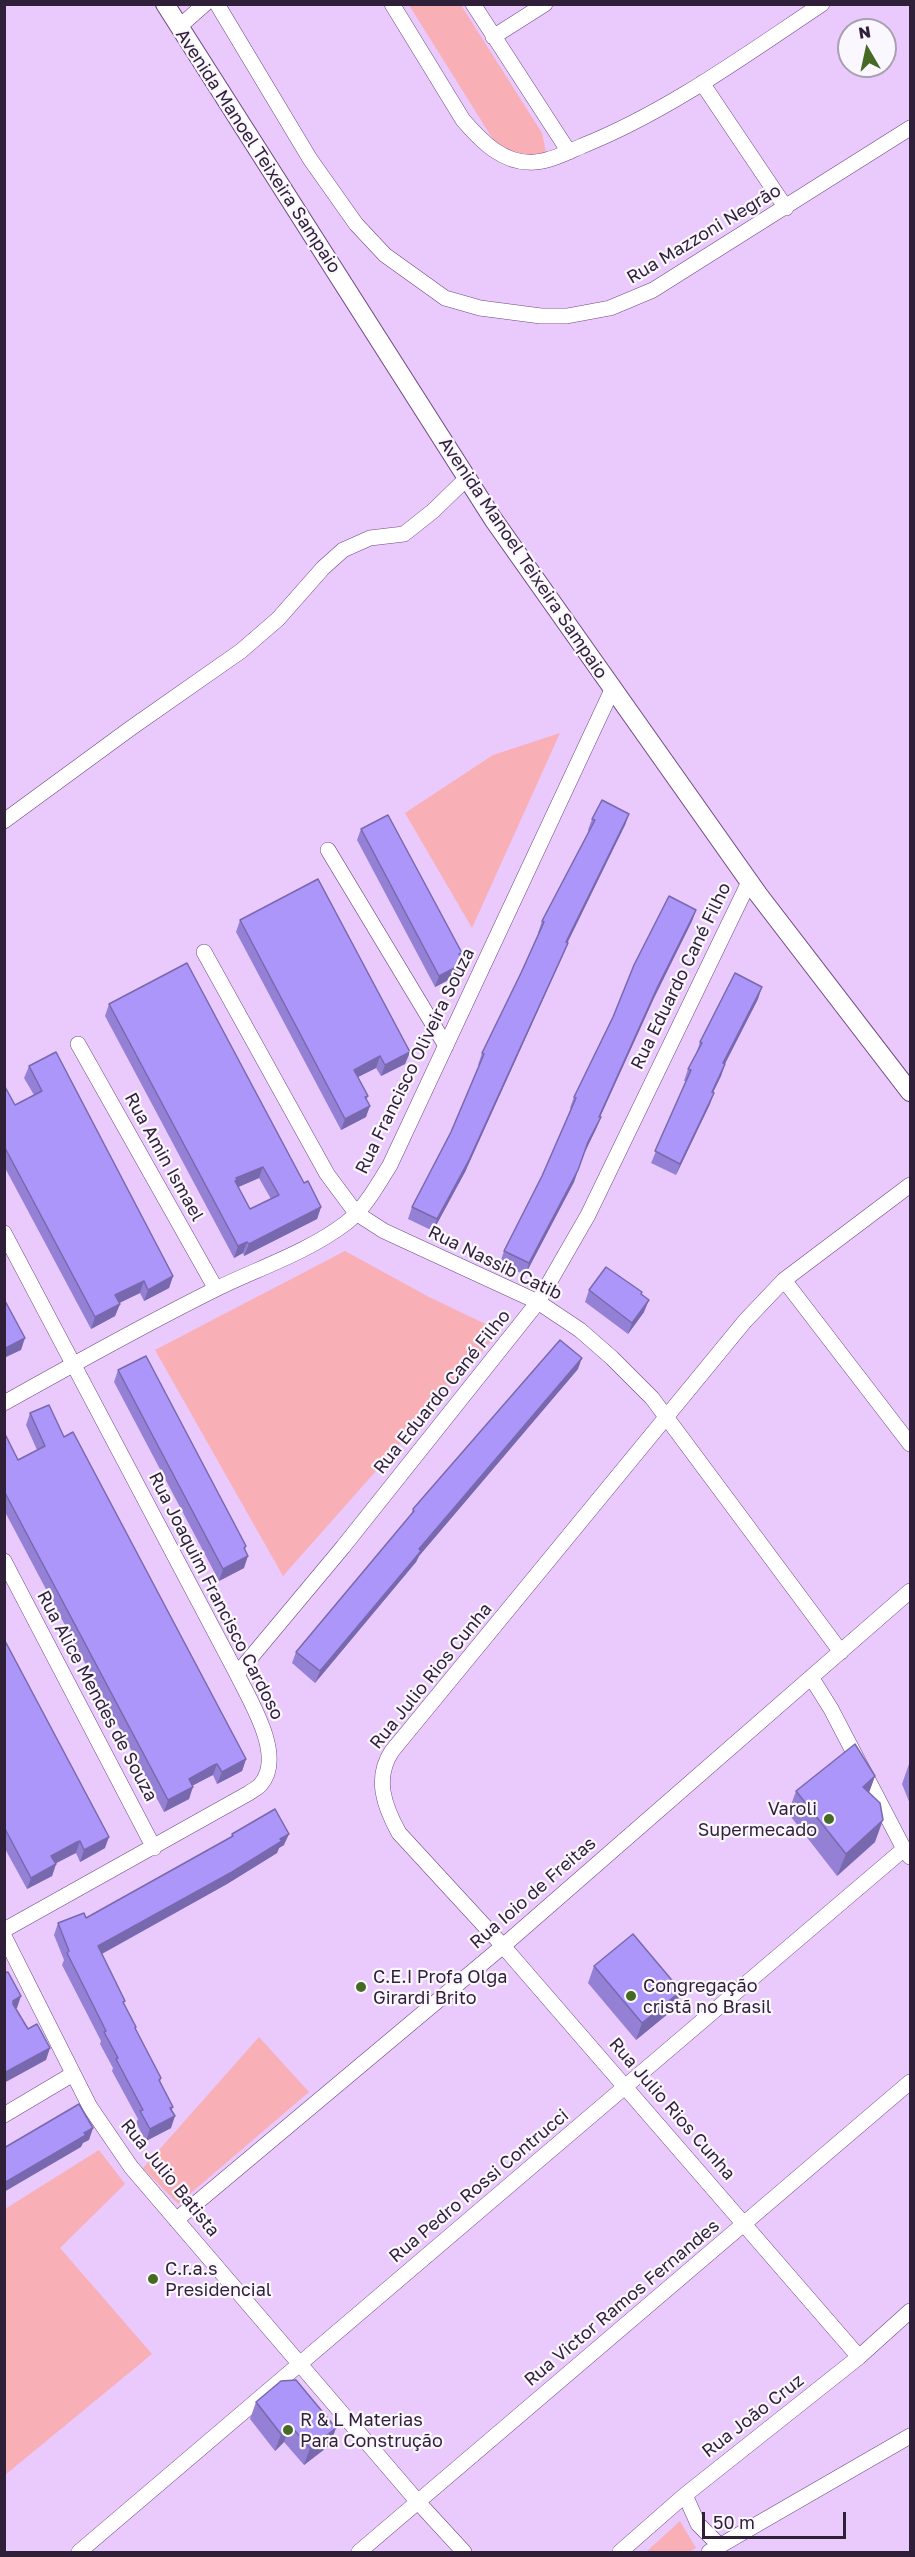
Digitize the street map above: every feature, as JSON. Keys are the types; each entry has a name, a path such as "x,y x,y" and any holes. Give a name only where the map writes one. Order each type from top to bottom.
{"street":[{"name":"Avenida Manoel Teixeira Sampaio","path":"165,4 467,478 612,690 749,882 910,1092"},
{"path":"179,27 205,4"},
{"name":"Rua Mazzoni Negrão","path":"217,4 310,159 356,224 385,255 446,298 480,308 541,316 567,316 610,308 653,290 910,128"},
{"path":"392,4 463,120 489,146 512,159 528,162 544,160 569,152 646,117 822,4"},
{"path":"473,4 569,152"},
{"path":"493,37 545,4"},
{"path":"702,83 786,208"},
{"path":"4,821 241,651 278,619 323,568 343,550 370,538 404,534 433,511 467,478"},
{"name":"Rua Francisco Oliveira Souza","path":"4,1403 216,1289 300,1250 332,1232 356,1213 374,1191 390,1165 612,690"},
{"path":"328,850 446,1046"},
{"name":"Rua Eduardo Cané Filho","path":"237,1674 343,1547 538,1302 588,1215 749,882"},
{"name":"Rua Nassib Catib","path":"204,952 324,1168 356,1213 384,1231 538,1302 580,1330 612,1358 652,1398 841,1652"},
{"name":"Rua Amin Ismael","path":"78,1044 216,1289"},
{"name":"Rua Julio Rios Cunha","path":"859,2357 626,2086 503,1946 399,1833 391,1818 382,1789 384,1763 745,1321 784,1280 910,1185"},
{"name":"Rua Joaquim Francisco Cardoso","path":"4,1233 237,1674 264,1731 268,1752 266,1774 261,1784 249,1793 4,1930"},
{"path":"784,1280 910,1444"},
{"name":"Rua Alice Mendes de Souza","path":"4,1562 154,1848"},
{"name":"Rua Ioio de Freitas","path":"176,2220 503,1946 910,1591"},
{"path":"811,1677 831,1709 907,1853"},
{"name":"Rua Pedro Rossi Contrucci","path":"79,2553 626,2086 907,1853"},
{"name":"Rua Julio Batista","path":"4,1936 90,2107 131,2167 464,2553"},
{"path":"4,2115 73,2074"},
{"name":"Rua Victor Ramos Fernandes","path":"359,2553 910,2082"},
{"name":"Rua João Cruz","path":"620,2553 685,2494 859,2357 910,2311"},
{"path":"685,2494 698,2524 715,2549 910,2436"}],"shaded area":[{"path":"409,5 461,5 542,133 546,152 526,160 494,141"},
{"path":"560,733 472,928 405,813 493,755"},
{"path":"345,1251 429,1297 500,1331 283,1576 155,1350"},
{"path":"259,2037 309,2092 178,2204 143,2168"},
{"path":"99,2150 125,2184 60,2248 152,2354 5,2475 5,2209"},
{"path":"680,2521 696,2548 689,2552 646,2552"}],"building":[{"path":"602,800 629,814 566,942 568,943 469,1160 437,1219 412,1207 451,1132 484,1054 482,1053 521,973 544,922 542,921 595,820 592,819"},
{"path":"388,815 462,953 459,954 464,963 439,976 361,829"},
{"path":"318,879 410,1052 385,1065 380,1056 354,1070 368,1096 365,1097 370,1106 345,1119 240,920"},
{"path":"669,896 696,910 658,986 588,1142 578,1170 529,1263 504,1251 542,1176 576,1098 574,1097 613,1017 634,965"},
{"path":"187,963 304,1183 308,1181 321,1207 249,1244 247,1242 238,1246 109,1004","holes":["263,1167 279,1195 250,1209 235,1181 236,1178"]},
{"path":"735,973 762,987 723,1063 725,1064 712,1092 714,1093 680,1164 655,1151 691,1070 688,1069 702,1043 700,1042"},
{"path":"56,1052 173,1276 148,1290 144,1281 115,1295 120,1304 95,1317 4,1146 4,1085 15,1105 42,1091 29,1066"},
{"path":"606,1267 642,1292 641,1294 649,1300 632,1323 589,1290"},
{"path":"4,1299 25,1338 4,1349"},
{"path":"560,1340 582,1358 419,1549 421,1551 320,1671 296,1652 414,1511 413,1509"},
{"path":"146,1356 246,1546 244,1548 248,1556 223,1569 118,1370"},
{"path":"49,1405 64,1437 73,1432 246,1759 222,1772 217,1764 214,1765 189,1779 193,1787 168,1800 4,1491 4,1432 18,1460 45,1446 30,1413"},
{"path":"4,1639 109,1837 84,1850 80,1841 77,1842 51,1856 56,1864 31,1878 4,1827"},
{"name":"Varoli Supermecado","path":"855,1744 875,1776 863,1787 880,1803 883,1820 846,1854 796,1791"},
{"path":"275,1809 289,1834 280,1839 282,1841 232,1872 98,1946 173,2107 170,2108 175,2116 150,2129 140,2111 143,2110 116,2059 118,2058 104,2032 106,2031 67,1953 69,1951 58,1923 84,1913 86,1918 233,1836 232,1834"},
{"name":"Congregação cristã no Brasil","path":"633,1934 681,1991 642,2023 594,1966"},
{"path":"8,1972 21,1996 13,2001 13,2004 28,2029 37,2024 50,2048 4,2073 4,1973"},
{"path":"79,2104 93,2128 84,2133 86,2135 4,2183 4,2148"},
{"path":"296,2380 336,2428 310,2448 290,2425 281,2434 256,2402 281,2381"}],"place":[{"name":"Varoli Supermecado","path":"829,1819"},
{"name":"C.E.I Profª Olga Girardi Brito","path":"361,1987"},
{"name":"Congregação cristã no Brasil","path":"631,1996"},
{"name":"C.r.a.s Presidencial","path":"153,2279"},
{"name":"R & L Materias Para Construção","path":"288,2430"}]}
